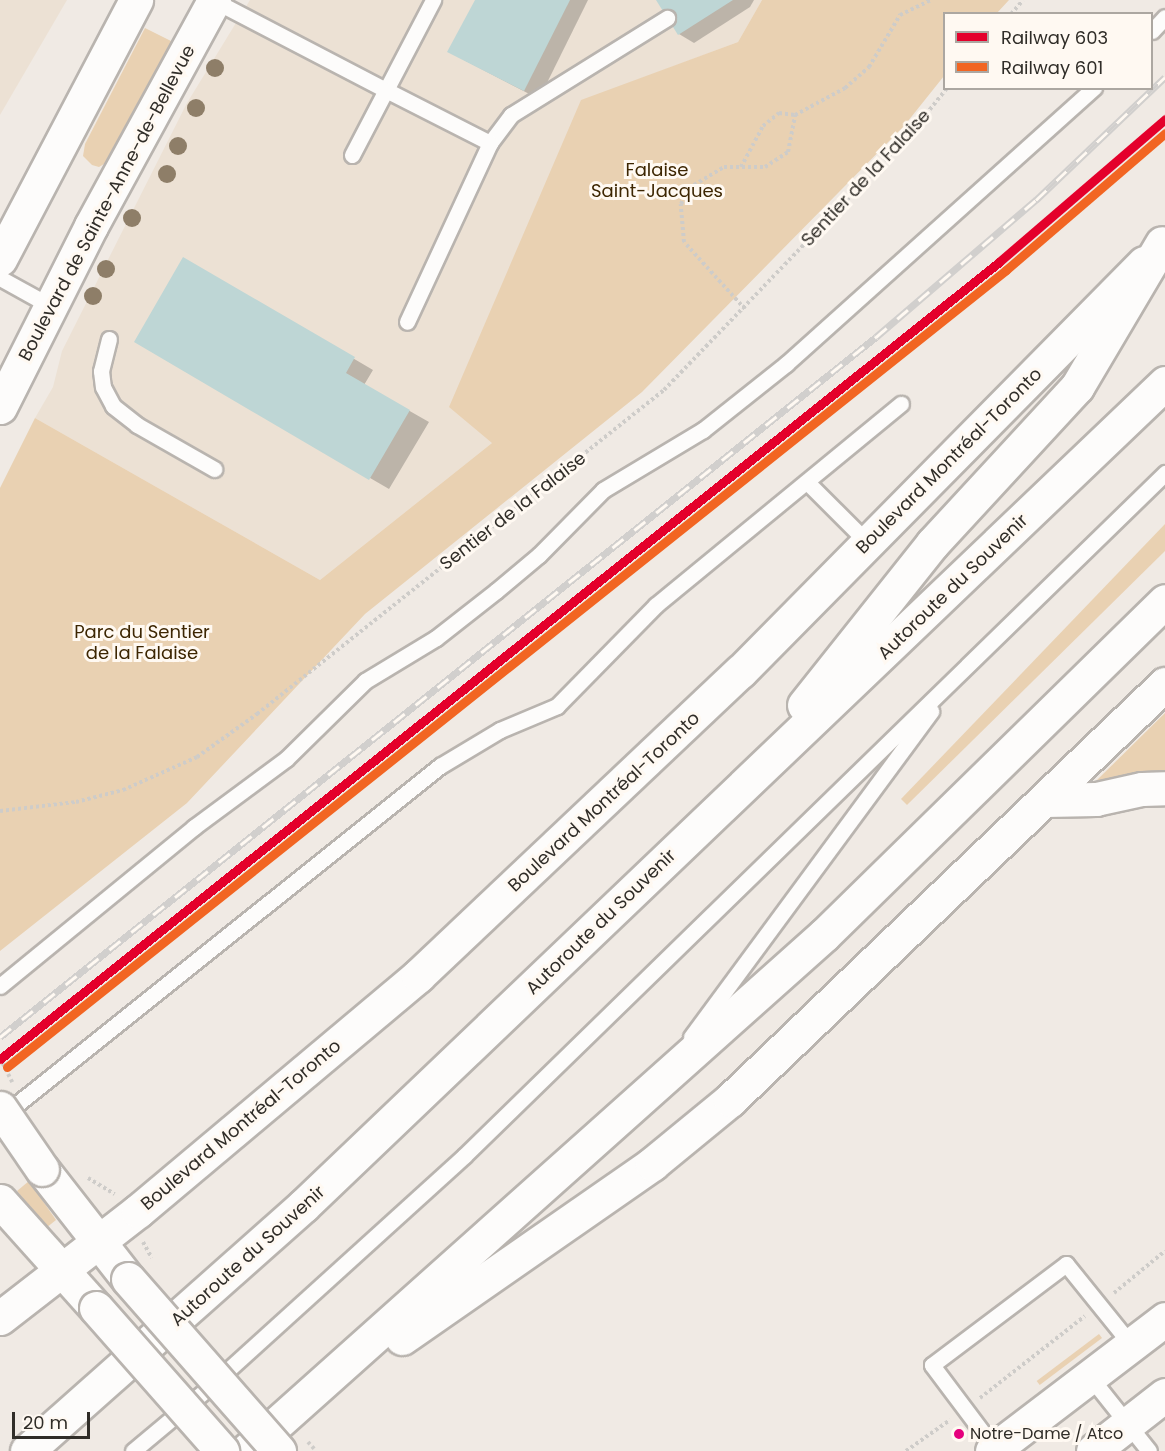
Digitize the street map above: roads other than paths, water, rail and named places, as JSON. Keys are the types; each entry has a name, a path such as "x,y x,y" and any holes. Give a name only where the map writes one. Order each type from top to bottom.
{"main road":[{"path":"0,259 136,0"},
{"name":"Boulevard de Sainte-Anne-de-Bellevue","path":"0,407 49,305 213,0"},
{"path":"733,793 932,544 1077,387 1164,242"},
{"name":"Boulevard Montréal-Toronto","path":"0,1318 98,1241 418,976 609,800 868,543 1164,242"},
{"name":"Autoroute du Souvenir","path":"27,1451 303,1206 1165,383"},
{"path":"279,1437 899,864 1165,601"},
{"path":"246,1451 279,1437 676,1145 809,1028 1165,684"},
{"path":"1045,800 1096,799 1142,789 1165,788"},
{"path":"0,1108 42,1169 128,1279 279,1437"},
{"path":"0,1202 62,1268 222,1451"},
{"path":"994,1450 1133,1347 1165,1319"},
{"path":"1093,1451 1165,1395"}],"lane":[{"path":"213,0 490,143"},
{"path":"352,155 433,0"},
{"path":"1153,30 1165,17"},
{"path":"406,322 490,143 511,115 667,18"},
{"path":"0,986 194,827 286,759 365,681 428,644 496,591 539,555 603,490 703,430 777,371 1092,90"},
{"path":"0,278 49,305"},
{"path":"110,339 101,371 103,387 112,406 137,425 214,469"},
{"path":"0,1118 440,766 475,742 557,706 656,605 902,404"},
{"path":"133,1451 206,1390 464,1156 1165,473"},
{"path":"807,483 868,543"},
{"path":"649,1094 957,675"},
{"path":"994,1450 932,1365 1066,1264 1133,1347"},
{"path":"1091,1378 1149,1451"}],"railway":[{"path":"1153,88 1165,77"},
{"path":"0,1037 876,337 1036,200 1151,90"}],"rail line":[{"name":"603","path":"0,1059 999,262 1165,119"},
{"name":"601","path":"7,1067 1006,270 1165,133"}],"place":[{"name":"Notre-Dame / Atco","path":"959,1434"}],"park label":[{"name":"Falaise Saint-Jacques","path":"657,181"},
{"name":"Parc du Sentier de la Falaise","path":"142,643"}]}
